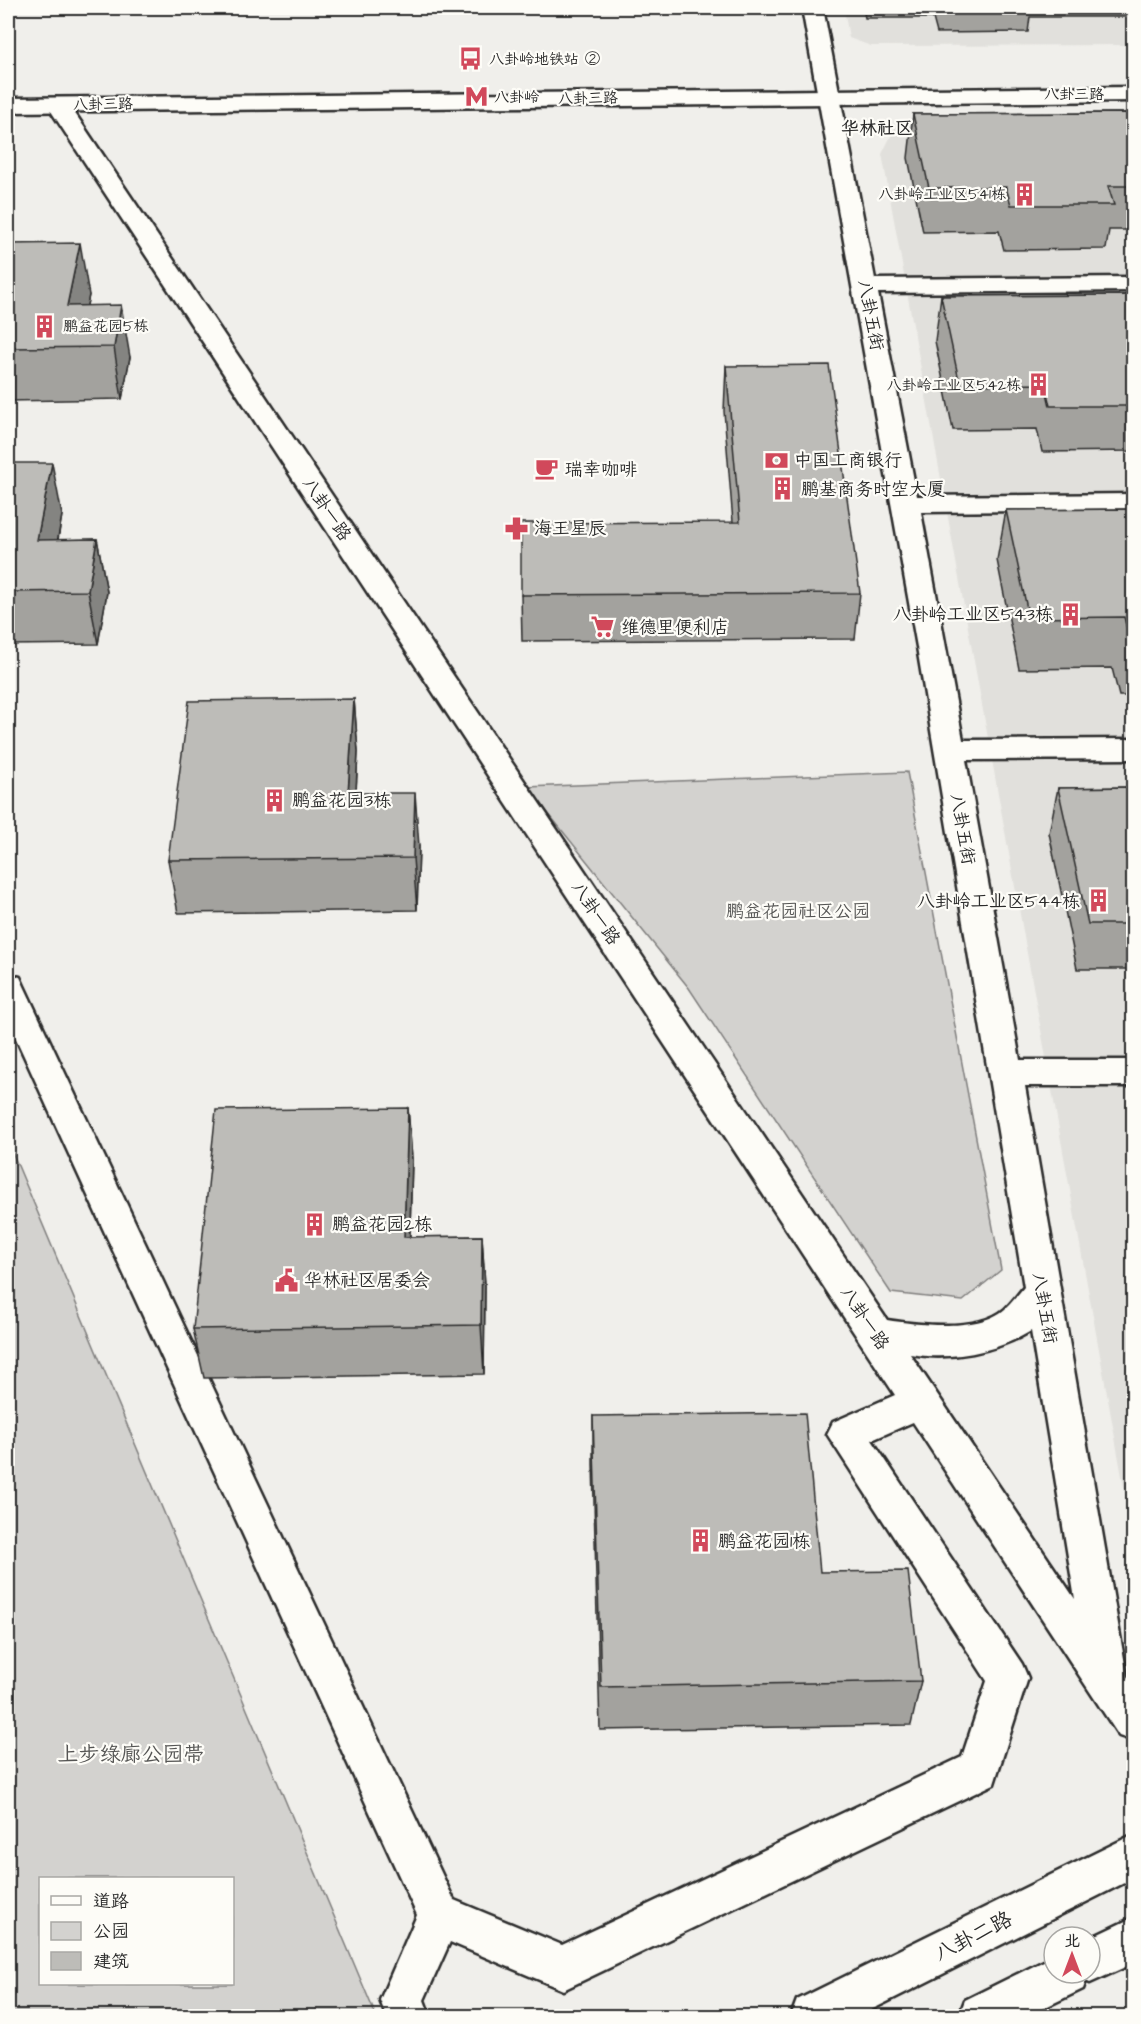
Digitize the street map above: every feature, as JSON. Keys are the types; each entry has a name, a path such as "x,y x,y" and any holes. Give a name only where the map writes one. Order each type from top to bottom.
{"street":[{"name":"八卦五街","path":"812,8 835,142 866,286 906,504 1111,1688"},
{"name":"八卦三路","path":"8,105 827,86 1134,75"},
{"name":"八卦三路","path":"8,85 827,86 1134,94"},
{"name":"八卦一路","path":"58,105 1134,1722"},
{"path":"866,286 1134,284"},
{"path":"906,504 1134,502"},
{"path":"949,750 1134,749"},
{"path":"8,986 439,1915 563,1968 979,1770 1008,1677 846,1434 920,1401"},
{"path":"1005,1073 1134,1073"},
{"path":"874,1333 931,1342 978,1337 1017,1321 1043,1292"},
{"name":"八卦二路","path":"813,2016 1134,1855"},
{"path":"408,2016 402,2000 439,1915"},
{"path":"1102,1955 1134,1939"},
{"path":"981,2016 1043,1985"}],"shaded area":[{"path":"844,8 1133,8 1133,45 871,46 849,38"},
{"path":"1133,123 1133,1537 882,154 897,124"}],"green space":[{"name":"鹏益花园社区公园","path":"907,772 1001,1270 963,1301 891,1293 689,988 527,787"},
{"name":"上步绿廊公园带","path":"8,1142 376,2016 8,2016"}],"building":[{"path":"1134,113 1134,186 1108,186 1114,205 1011,205 1006,187 929,188 913,114"},
{"path":"80,243 67,306 121,305 114,347 8,348 8,244"},
{"path":"1134,295 1134,406 1050,406 1045,384 960,385 941,296"},
{"path":"829,365 860,593 521,595 521,523 740,522 726,366"},
{"path":"8,463 52,463 37,540 97,539 88,591 8,592"},
{"path":"1134,509 1134,645 1131,645 1124,617 1029,618 1006,510"},
{"path":"354,699 348,793 415,793 413,858 168,860 189,701"},
{"path":"1134,787 1134,924 1088,924 1058,788"},
{"name":"鹏益花园2栋","path":"408,1108 404,1237 482,1236 481,1325 193,1329 216,1110"},
{"name":"鹏益花园1栋","path":"805,1413 820,1572 908,1571 921,1681 601,1687 593,1416"}],"place":[{"name":"八卦岭地铁站 ②","path":"471,59"},
{"name":"八卦岭","path":"476,97"},
{"name":"八卦岭工业区541栋","path":"1024,194"},
{"name":"鹏益花园5栋","path":"45,326"},
{"name":"八卦岭工业区542栋","path":"1039,385"},
{"name":"中国工商银行","path":"776,460"},
{"name":"瑞幸咖啡","path":"547,469"},
{"name":"鹏基商务时空大厦","path":"783,489"},
{"name":"海王星辰","path":"516,528"},
{"name":"八卦岭工业区543栋","path":"1071,614"},
{"name":"维德里便利店","path":"603,627"},
{"name":"鹏益花园3栋","path":"274,800"},
{"name":"八卦岭工业区544栋","path":"1098,901"},
{"name":"鹏益花园2栋","path":"314,1224"},
{"name":"华林社区居委会","path":"286,1280"},
{"name":"鹏益花园1栋","path":"700,1541"}],"district":[{"name":"华林社区","path":"877,128"}]}
